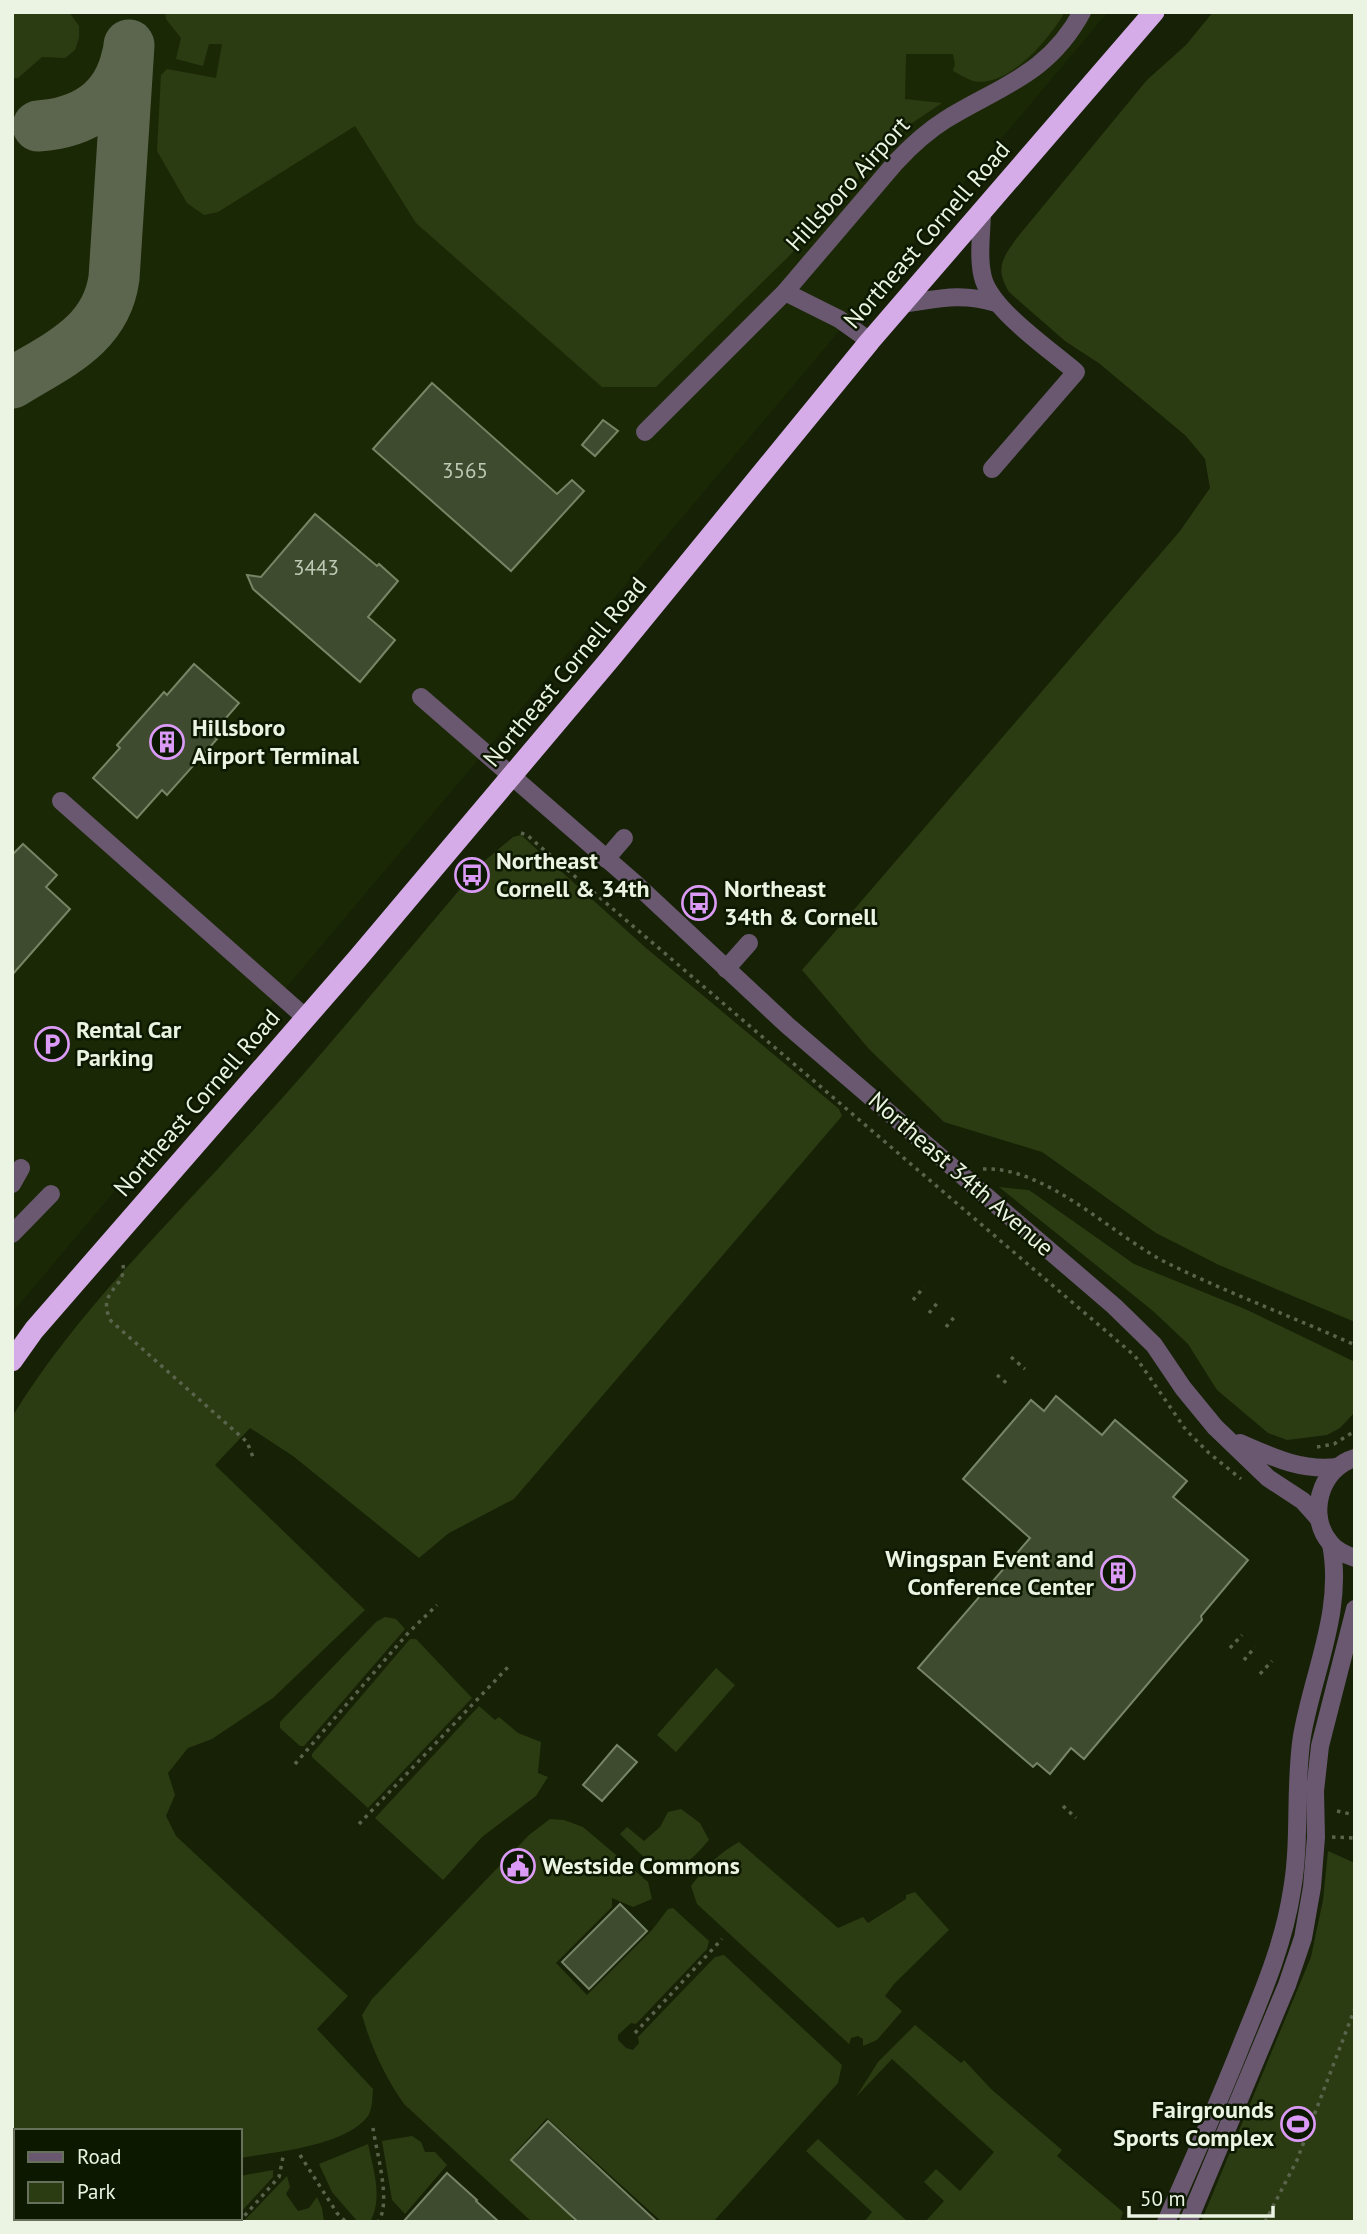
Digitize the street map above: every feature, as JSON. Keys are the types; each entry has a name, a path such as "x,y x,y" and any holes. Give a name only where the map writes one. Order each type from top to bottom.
{"highway":[{"name":"Northeast Cornell Road","path":"12,1361 34,1330 306,1018 619,648 870,341 1154,12"}],"street":[{"name":"Hillsboro Airport","path":"645,432 785,292 879,181 915,143 946,120 1017,82 1057,48 1082,12"},
{"path":"982,210 981,264 984,280 996,303 1076,372 992,469"},
{"path":"785,292 839,319 870,341"},
{"path":"902,304 963,296 974,296 996,303"},
{"name":"Northeast 34th Avenue","path":"421,697 606,859 787,1025 1140,1330 1154,1345 1200,1410 1268,1478 1303,1501 1319,1519"},
{"path":"61,801 306,1018"},
{"path":"606,859 624,838"},
{"path":"726,969 749,943"},
{"path":"12,1234 51,1194"},
{"name":"Northeast 34th Avenue","path":"1229,1439 1294,1465 1322,1469 1337,1467"},
{"path":"1166,2222 1226,2084 1282,1939 1293,1888 1298,1777 1303,1736 1335,1592 1336,1567 1331,1544 1319,1519 1318,1503 1327,1478 1337,1467 1355,1458"},
{"path":"1331,1544 1355,1558"},
{"path":"1188,2222 1282,1997 1303,1938 1312,1887 1316,1837 1315,1791 1320,1746 1355,1609"}],"path":[{"name":"Northeast 34th Avenue","path":"520,833 527,835 1135,1356 1186,1430 1245,1482"},
{"path":"956,1171 997,1169 1024,1176 1052,1188 1168,1263 1355,1345"},
{"path":"123,1265 123,1276 106,1300 111,1321 247,1442 253,1457"},
{"path":"913,1300 924,1287"},
{"path":"929,1313 939,1301"},
{"path":"946,1327 956,1315"},
{"path":"1011,1357 1025,1369"},
{"path":"997,1375 1010,1386"},
{"path":"1310,1447 1334,1444 1355,1431"},
{"path":"295,1764 409,1632 437,1605"},
{"path":"1230,1648 1242,1635"},
{"path":"1244,1660 1255,1647"},
{"path":"1260,1674 1272,1661"},
{"path":"359,1824 509,1666"},
{"path":"1063,1806 1076,1818"},
{"path":"1337,1811 1355,1815"},
{"path":"1326,1838 1355,1838"},
{"path":"635,2033 722,1939"},
{"path":"1265,2222 1297,2160 1355,2008"},
{"path":"373,2128 384,2198 383,2214 378,2222"},
{"path":"300,2155 337,2213 346,2222"},
{"path":"242,2219 279,2177 283,2157"}],"shaded area":[{"path":"12,12 1108,12 12,1313"}],"green space":[{"path":"12,12 69,12 79,26 75,50 65,58 42,57 18,78 12,78"},
{"path":"165,12 1065,12 1026,60 1000,77 986,81 973,81 953,71 953,54 906,54 905,99 942,103 912,123 880,153 790,255 656,387 602,387 416,223 355,126 218,212 204,215 187,203 157,151 161,75 167,69 216,78 222,44 209,44 203,66 176,59 181,38 166,19"},
{"path":"1213,12 1355,12 1355,1322 1219,1265 1156,1233 1042,1152 944,1122 869,1049 802,970 1180,531 1210,488 1205,459 1186,436 1100,364 1065,341 1009,292 1001,270 1004,258 1016,239 1147,80 1186,45"},
{"path":"521,835 646,948 839,1109 842,1116 514,1499 449,1533 419,1558 293,1456 250,1428 215,1465 365,1610 273,1698 212,1739 188,1748 168,1773 175,1795 166,1816 176,1836 348,1996 317,2029 373,2089 371,2110 358,2126 327,2141 242,2158 242,2129 14,2129 14,2220 72,2220 12,2222 12,1417 64,1342 123,1271 307,1070 482,863 513,837"},
{"path":"999,1187 1029,1190 1134,1264 1245,1309 1355,1362 1354,1413 1340,1428 1327,1435 1287,1440 1268,1433 1217,1390 1188,1344 1153,1311"},
{"path":"385,1617 396,1619 405,1629 304,1746 300,1746 280,1728 280,1722 376,1622"},
{"path":"410,1639 416,1639 472,1698 368,1808 312,1757 312,1754"},
{"path":"716,1668 735,1685 676,1752 657,1735"},
{"path":"479,1706 495,1720 499,1717 518,1733 541,1742 538,1773 548,1777 536,1796 482,1837 443,1880 375,1818"},
{"path":"681,1809 700,1823 709,1840 683,1865 673,1870 655,1866 620,1834 627,1827 644,1841 660,1827 668,1812"},
{"path":"550,1819 564,1820 583,1827 648,1882 652,1899 633,1907 612,1898 612,1907 556,1963 587,1995 652,1930 668,1909 673,1908 709,1941 707,1949 636,2024 631,2023 618,2035 618,2040 626,2048 633,2050 639,2043 638,2037 715,1957 724,1955 842,2065 838,2083 713,2222 662,2222 547,2118 515,2153 573,2219 570,2222 532,2222 404,2104 374,2050 362,2015 372,1999 529,1835"},
{"path":"739,1842 838,1928 863,1917 868,1923 906,1899 906,1895 915,1892 949,1930 885,1996 902,2011 877,2040 863,2046 863,2039 858,2036 851,2038 849,2044 697,1904 691,1886 712,1861"},
{"name":"Fairgrounds Sports Complex","path":"1328,1851 1355,1863 1355,2222 1201,2222 1311,1957 1323,1900"},
{"path":"915,2025 961,2063 964,2060 991,2089 1062,2150 1057,2156 1123,2212 1120,2222 925,2222 944,2201 924,2182 936,2169 960,2191 994,2152 892,2059 856,2097 878,2062"},
{"path":"412,2136 421,2142 425,2152 435,2152 447,2165 405,2214 392,2200 382,2141"},
{"path":"818,2139 908,2222 864,2222 872,2212 806,2151"},
{"path":"368,2144 376,2182 375,2211 371,2220 358,2222 332,2192 319,2164"},
{"path":"273,2170 273,2177 242,2211 242,2176"},
{"path":"287,2176 290,2187 286,2194 298,2211 309,2208 317,2197 324,2222 243,2222"}],"building":[{"path":"432,383 557,494 572,480 584,491 511,571 373,449"},
{"path":"603,420 618,431 595,456 582,445"},
{"path":"315,514 398,581 368,617 395,640 360,682 253,589 247,575 261,577"},
{"name":"Hillsboro Airport Terminal","path":"194,664 239,703 212,734 217,739 167,795 162,790 137,818 93,778 120,748 117,745 164,692 167,695"},
{"path":"23,844 57,875 46,887 70,909 12,975 12,855"},
{"name":"Wingspan Event and Conference Center","path":"1056,1396 1102,1435 1115,1420 1187,1481 1173,1497 1248,1560 1201,1616 1202,1620 1084,1759 1071,1748 1050,1774 1037,1763 1033,1767 918,1668 1030,1538 963,1479 1031,1400 1044,1411"},
{"path":"617,1745 637,1762 602,1801 583,1785"},
{"path":"620,1904 647,1931 589,1989 562,1962"},
{"path":"548,2121 657,2222 578,2222 511,2160"},
{"path":"447,2173 477,2200 499,2222 403,2222"}],"taxiway":[{"path":"12,383 77,342 101,315 109,298 114,278 129,45"},
{"path":"38,126 69,120 95,108 115,86 127,56"}],"place":[{"name":"Hillsboro Airport Terminal","path":"167,742"},
{"name":"Northeast Cornell & 34th","path":"472,875"},
{"name":"Northeast 34th & Cornell","path":"699,903"},
{"name":"Rental Car Parking","path":"52,1044"},
{"name":"Wingspan Event and Conference Center","path":"1118,1573"},
{"name":"Westside Commons","path":"518,1866"},
{"name":"Fairgrounds Sports Complex","path":"1298,2124"}]}
